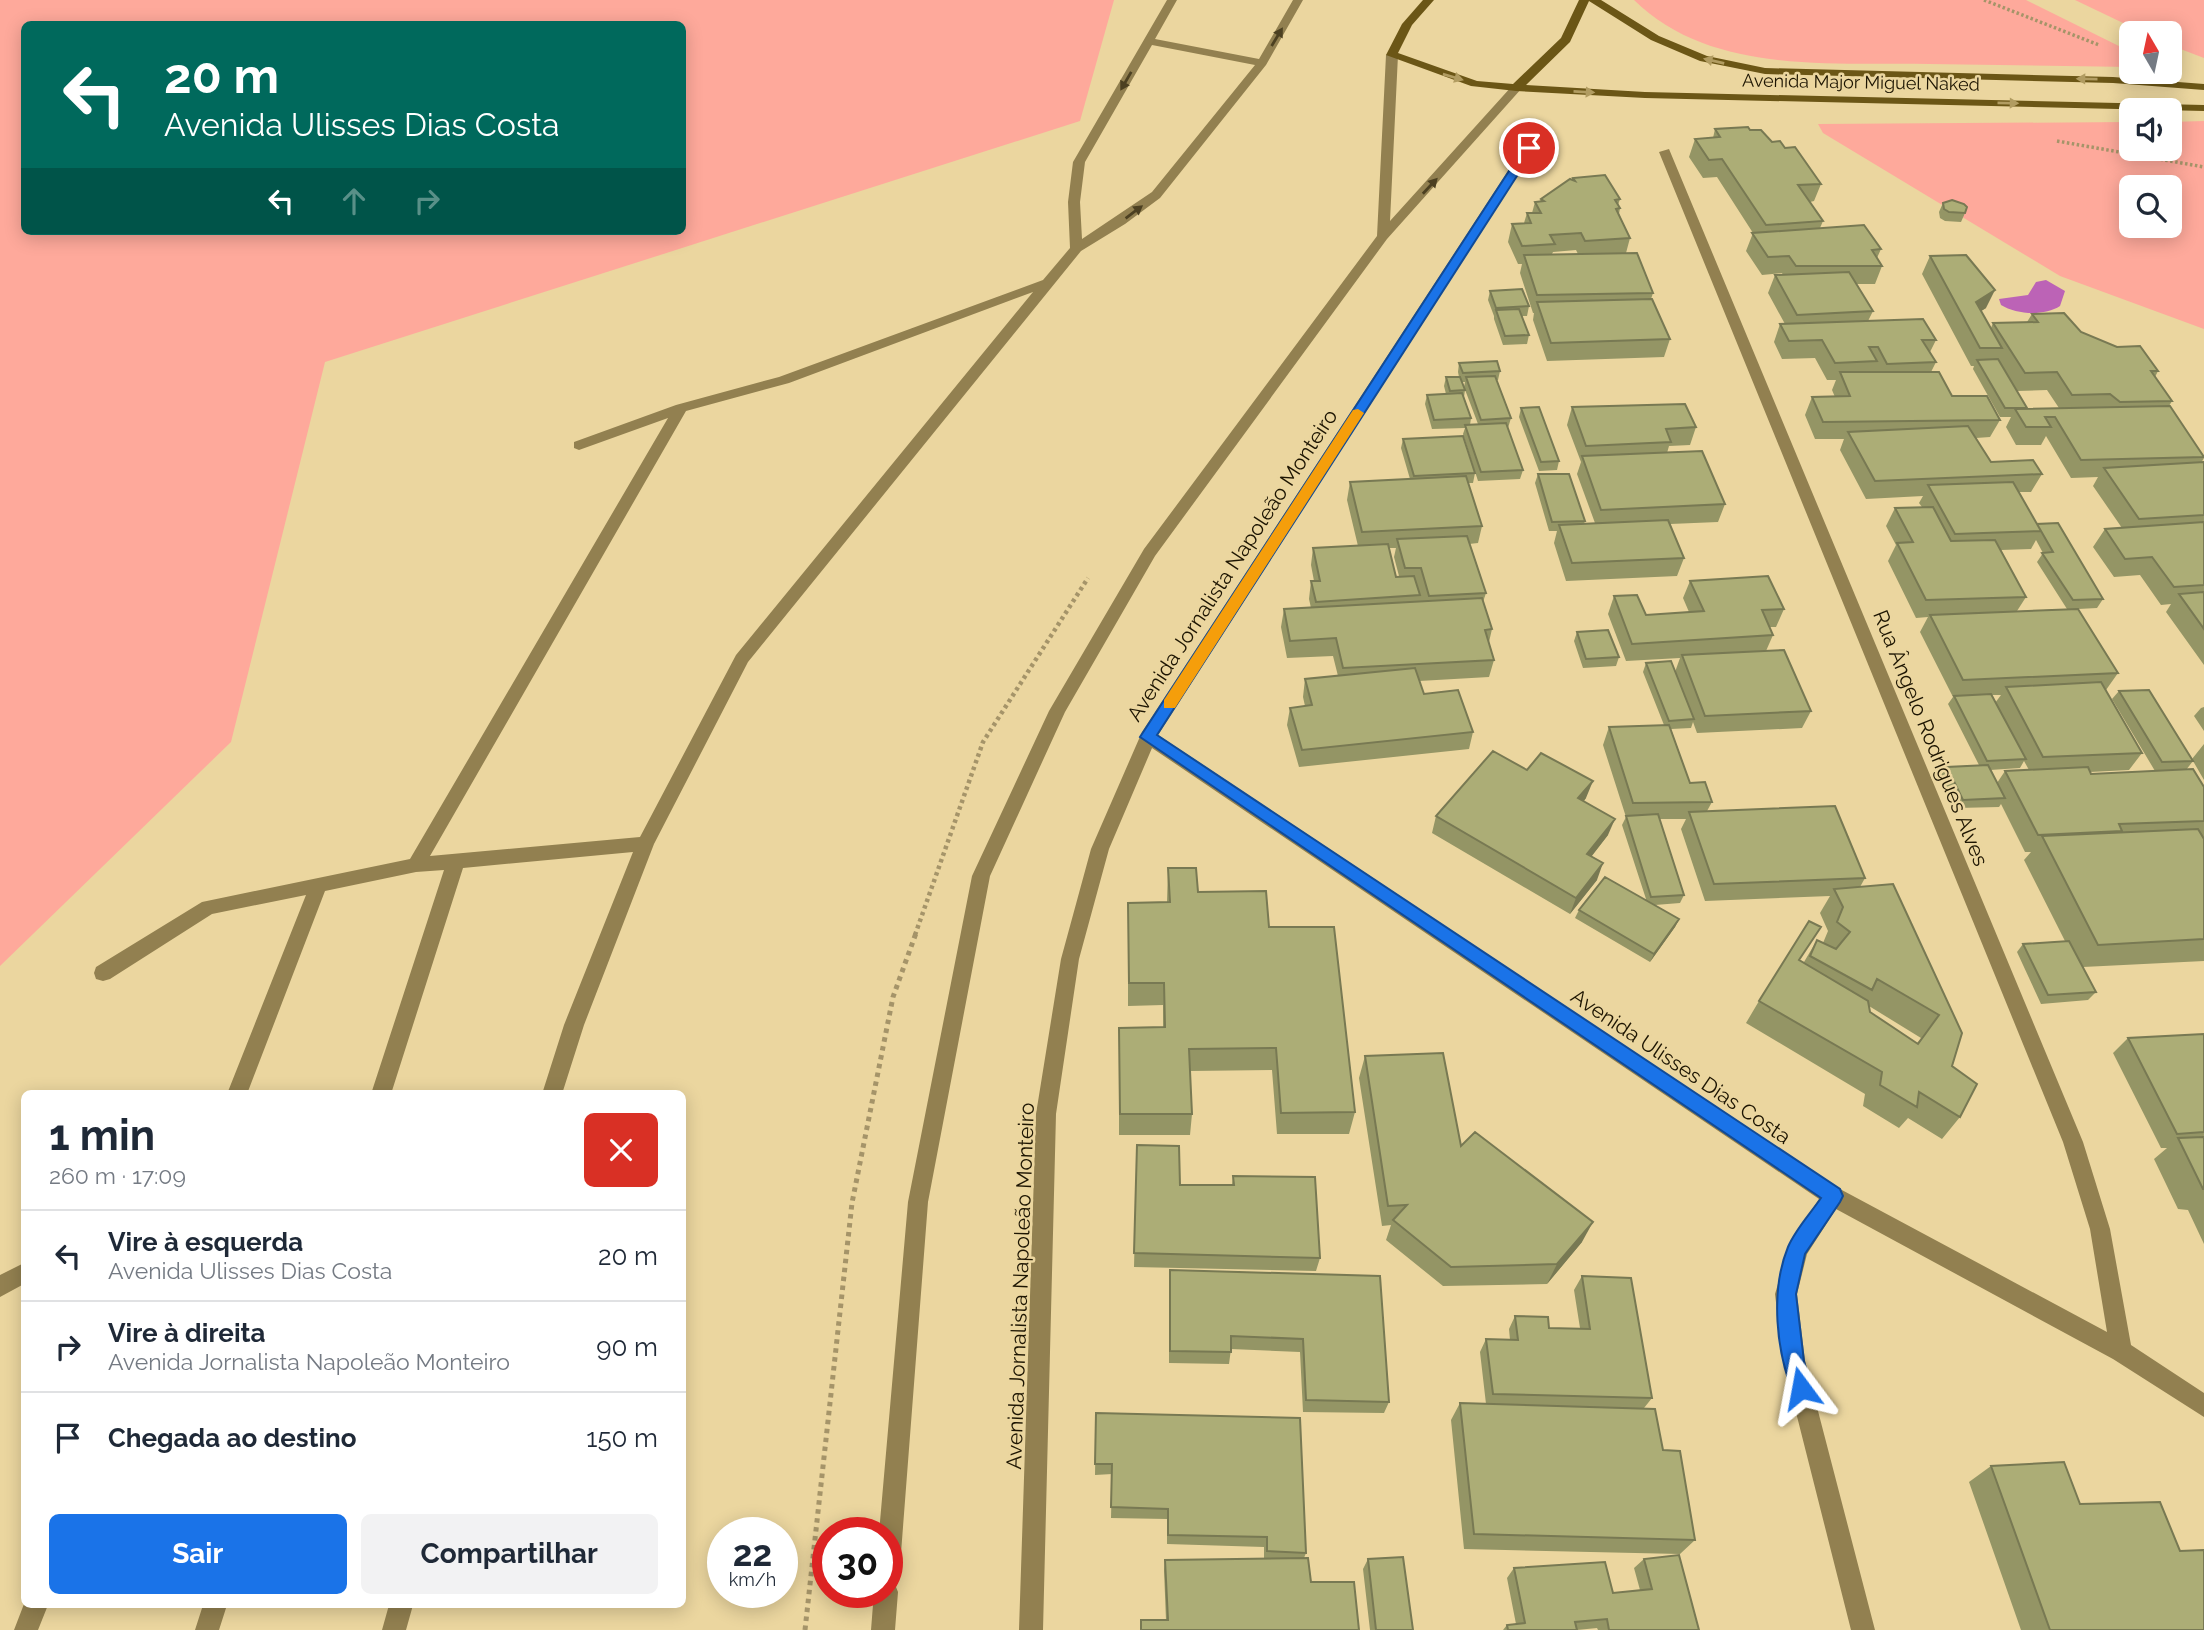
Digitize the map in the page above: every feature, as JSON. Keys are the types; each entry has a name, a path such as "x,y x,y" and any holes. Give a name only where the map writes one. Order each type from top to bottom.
{"main road":[{"path":"1392,55 1407,24 1429,0"},
{"path":"1516,88 1560,49 1577,26 1584,0"},
{"name":"Avenida Major Miguel Naked","path":"1594,0 1655,38 1704,59 1765,71 2113,80 2204,87"},
{"name":"Avenida Major Miguel Naked","path":"1392,55 1475,83 1516,88 1645,95 2204,108"}],"street":[{"path":"1076,248 1073,202 1079,162 1172,0"},
{"path":"553,1090 575,1025 645,844 742,659 1076,248 1121,221 1156,195 1262,63 1298,0"},
{"path":"1149,41 1262,63"},
{"path":"1383,236 1392,55"},
{"path":"892,1517 918,1202 981,876 1056,711 1149,553 1383,236 1516,88"},
{"name":"Avenida Jornalista Napoleão Monteiro","path":"1031,1630 1046,1114 1070,959 1100,849 1148,737 1529,148"},
{"name":"Rua Ângelo Rodrigues Alves","path":"1665,152 2073,1142 2100,1229 2121,1351"},
{"path":"579,445 681,408 784,380 1049,282"},
{"path":"416,865 681,408"},
{"name":"Avenida Ulisses Dias Costa","path":"1148,737 1833,1196 2121,1351 2204,1406"},
{"path":"103,973 208,907 416,865 645,844"},
{"path":"382,1090 456,862"},
{"path":"239,1090 319,884"},
{"path":"1833,1196 1797,1250 1786,1294 1794,1361 1863,1630"},
{"path":"0,1287 21,1275"},
{"path":"26,1630 35,1608"},
{"path":"207,1630 214,1608"},
{"path":"394,1630 400,1608"},
{"path":"883,1630 885,1608"}],"path":[{"path":"1984,0 2109,50"},
{"path":"2046,138 2204,167"}],"shaded area":[{"path":"0,0 1114,0 1080,121 325,362 231,742 0,966"},
{"path":"1634,0 2026,0 2119,46 2119,67 1813,63 1735,53 1698,41 1664,24"},
{"path":"2075,0 2204,0 2204,58 2182,50 2182,21 2119,21"},
{"path":"2204,121 2204,329 2060,276 1823,133 1818,124 2119,122 2119,161 2182,161 2182,122"},
{"path":"2046,280 2065,291 2060,306 2031,313 2015,311 2001,305 1999,299 2028,295 2036,282"}],"building":[{"path":"1748,127 1750,130 1761,130 1772,142 1780,141 1785,148 1795,147 1821,184 1798,185 1823,221 1766,225 1722,159 1709,160 1695,139 1720,137 1715,129"},
{"path":"1605,175 1620,199 1615,200 1620,208 1616,209 1630,238 1585,241 1581,233 1550,235 1555,244 1522,246 1512,224 1531,223 1527,213 1541,213 1535,202 1544,201 1541,199 1570,179 1575,181 1573,178"},
{"path":"1952,200 1967,207 1965,213 1944,209 1943,203"},
{"path":"1864,225 1881,249 1872,250 1882,266 1796,266 1789,256 1768,257 1752,233"},
{"path":"1637,253 1653,293 1537,295 1524,255"},
{"path":"1966,255 1995,290 1976,302 2002,348 1980,348 1930,256"},
{"path":"1849,272 1873,311 1797,315 1775,275"},
{"path":"1522,289 1529,306 1496,308 1490,291"},
{"path":"1652,299 1670,339 1551,343 1537,302"},
{"path":"1519,309 1529,335 1505,336 1496,310"},
{"path":"2064,313 2081,332 2117,347 2140,346 2158,371 2151,371 2172,401 2120,402 2110,394 2072,395 2057,372 2025,373 1993,323 2038,322 2032,314"},
{"path":"1923,319 1936,340 1922,340 1936,362 1887,364 1878,347 1869,347 1877,361 1835,363 1822,340 1789,341 1780,324"},
{"path":"1998,359 2027,408 2005,408 1977,360"},
{"path":"1497,361 1500,371 1463,373 1459,363"},
{"path":"1840,372 1939,372 1952,396 1987,396 2000,420 1823,422 1812,397 1850,396"},
{"path":"1495,376 1511,418 1481,420 1466,377"},
{"path":"1446,377 1460,377 1465,390 1450,391"},
{"path":"1462,393 1471,418 1434,420 1427,395"},
{"path":"1685,404 1696,427 1666,429 1671,442 1586,446 1572,407"},
{"path":"2170,406 2204,457 2081,460 2055,417 2045,417 2051,427 2026,427 2015,409"},
{"path":"1539,407 1559,461 1541,462 1521,408"},
{"path":"1506,423 1523,470 1481,472 1465,425"},
{"path":"1968,426 1991,462 2033,460 2042,474 1875,481 1848,432"},
{"path":"1463,436 1475,473 1414,476 1403,439"},
{"path":"1702,451 1725,504 1601,510 1582,456"},
{"path":"2204,462 2204,515 2139,519 2104,468"},
{"path":"1538,474 1569,474 1585,521 1552,522"},
{"path":"1466,476 1482,526 1362,532 1350,482"},
{"path":"2013,482 2041,531 1955,534 1928,485"},
{"path":"1933,507 1951,541 1995,540 2026,597 1926,600 1897,543 1913,542 1895,508"},
{"path":"1668,520 1684,558 1572,563 1559,525"},
{"path":"2204,522 2204,585 2174,587 2152,557 2125,559 2105,529"},
{"path":"2058,523 2103,599 2073,600 2042,553 2053,552 2037,524"},
{"path":"1467,536 1486,593 1429,596 1421,568 1405,568 1397,539"},
{"path":"1388,544 1396,577 1414,576 1420,595 1316,602 1311,581 1320,581 1313,548"},
{"path":"1768,576 1784,609 1762,610 1773,635 1632,644 1614,596 1637,595 1646,615 1704,611 1690,581"},
{"path":"2204,592 2204,629 2179,594"},
{"path":"1482,598 1492,629 1485,630 1494,660 1343,668 1336,638 1290,641 1284,609"},
{"path":"2078,609 2118,673 1963,680 1930,615"},
{"path":"1608,630 1619,657 1586,659 1577,632"},
{"path":"1784,650 1811,711 1705,716 1682,655"},
{"path":"1671,661 1694,719 1669,721 1646,663"},
{"path":"1415,668 1424,694 1458,690 1473,732 1302,750 1290,708 1312,705 1305,679"},
{"path":"2101,682 2142,753 2043,757 2006,687"},
{"path":"2149,690 2193,761 2162,762 2119,691"},
{"path":"1991,694 2026,759 1987,761 1954,696"},
{"path":"1669,725 1690,783 1705,782 1712,802 1633,803 1609,727"},
{"path":"1493,751 1527,770 1541,753 1593,781 1578,798 1615,819 1587,854 1603,863 1576,898 1436,816"},
{"path":"1988,765 2005,798 1963,800 1947,767"},
{"path":"2088,767 2091,774 2193,769 2204,787 2204,821 2119,824 2122,831 2038,835 2005,771"},
{"path":"1835,806 1865,878 1714,884 1689,812"},
{"path":"1658,814 1684,895 1651,897 1626,816"},
{"path":"2198,829 2204,839 2204,939 2098,945 2042,836"},
{"path":"1168,868 1196,868 1198,892 1266,891 1269,927 1334,927 1355,1112 1281,1113 1276,1048 1189,1049 1192,1114 1120,1114 1119,1028 1165,1027 1164,983 1129,983 1128,903 1170,902"},
{"path":"1605,877 1679,919 1654,954 1579,910"},
{"path":"1893,884 1962,1033 1952,1066 1977,1084 1960,1117 1919,1092 1917,1107 1880,1085 1882,1072 1759,1001 1809,921 1821,927 1799,960 1868,1001 1870,1012 1918,1044 1939,1015 1877,979 1872,990 1810,956 1817,940 1836,949 1850,932 1837,922 1843,907 1834,889"},
{"path":"2069,941 2096,992 2048,995 2023,944"},
{"path":"2204,1034 2204,1132 2177,1134 2128,1038"},
{"path":"1443,1053 1461,1146 1475,1132 1593,1222 1557,1264 1451,1267 1393,1220 1407,1205 1388,1206 1365,1056"},
{"path":"2204,1137 2204,1189 2203,1189 2178,1138"},
{"path":"1137,1145 1179,1146 1180,1185 1234,1185 1233,1176 1315,1177 1320,1258 1134,1253"},
{"path":"1170,1270 1380,1276 1389,1402 1306,1400 1303,1339 1231,1336 1231,1352 1170,1351"},
{"path":"1582,1276 1631,1278 1652,1398 1493,1394 1486,1339 1518,1340 1515,1316 1548,1317 1549,1328 1590,1329"},
{"path":"1460,1403 1655,1409 1663,1450 1680,1451 1695,1540 1474,1534"},
{"path":"1096,1413 1300,1418 1306,1553 1267,1551 1267,1537 1168,1535 1168,1509 1111,1507 1112,1464 1095,1464"},
{"path":"2064,1462 2080,1504 2160,1502 2180,1551 2204,1550 2204,1630 2050,1630 1991,1466"},
{"path":"1679,1555 1699,1630 1609,1630 1607,1619 1575,1622 1577,1630 1508,1630 1507,1625 1525,1623 1514,1568 1605,1562 1613,1593 1652,1589 1644,1559"},
{"path":"1403,1557 1413,1630 1376,1630 1368,1559"},
{"path":"1308,1558 1311,1582 1354,1582 1359,1630 1141,1630 1141,1620 1168,1620 1165,1560"}],"slow traffic":[{"path":"1169,704 1358,413"}],"route":[{"path":"1529,148 1148,737 1833,1196 1797,1250 1786,1294 1794,1361 1801,1388"}]}
